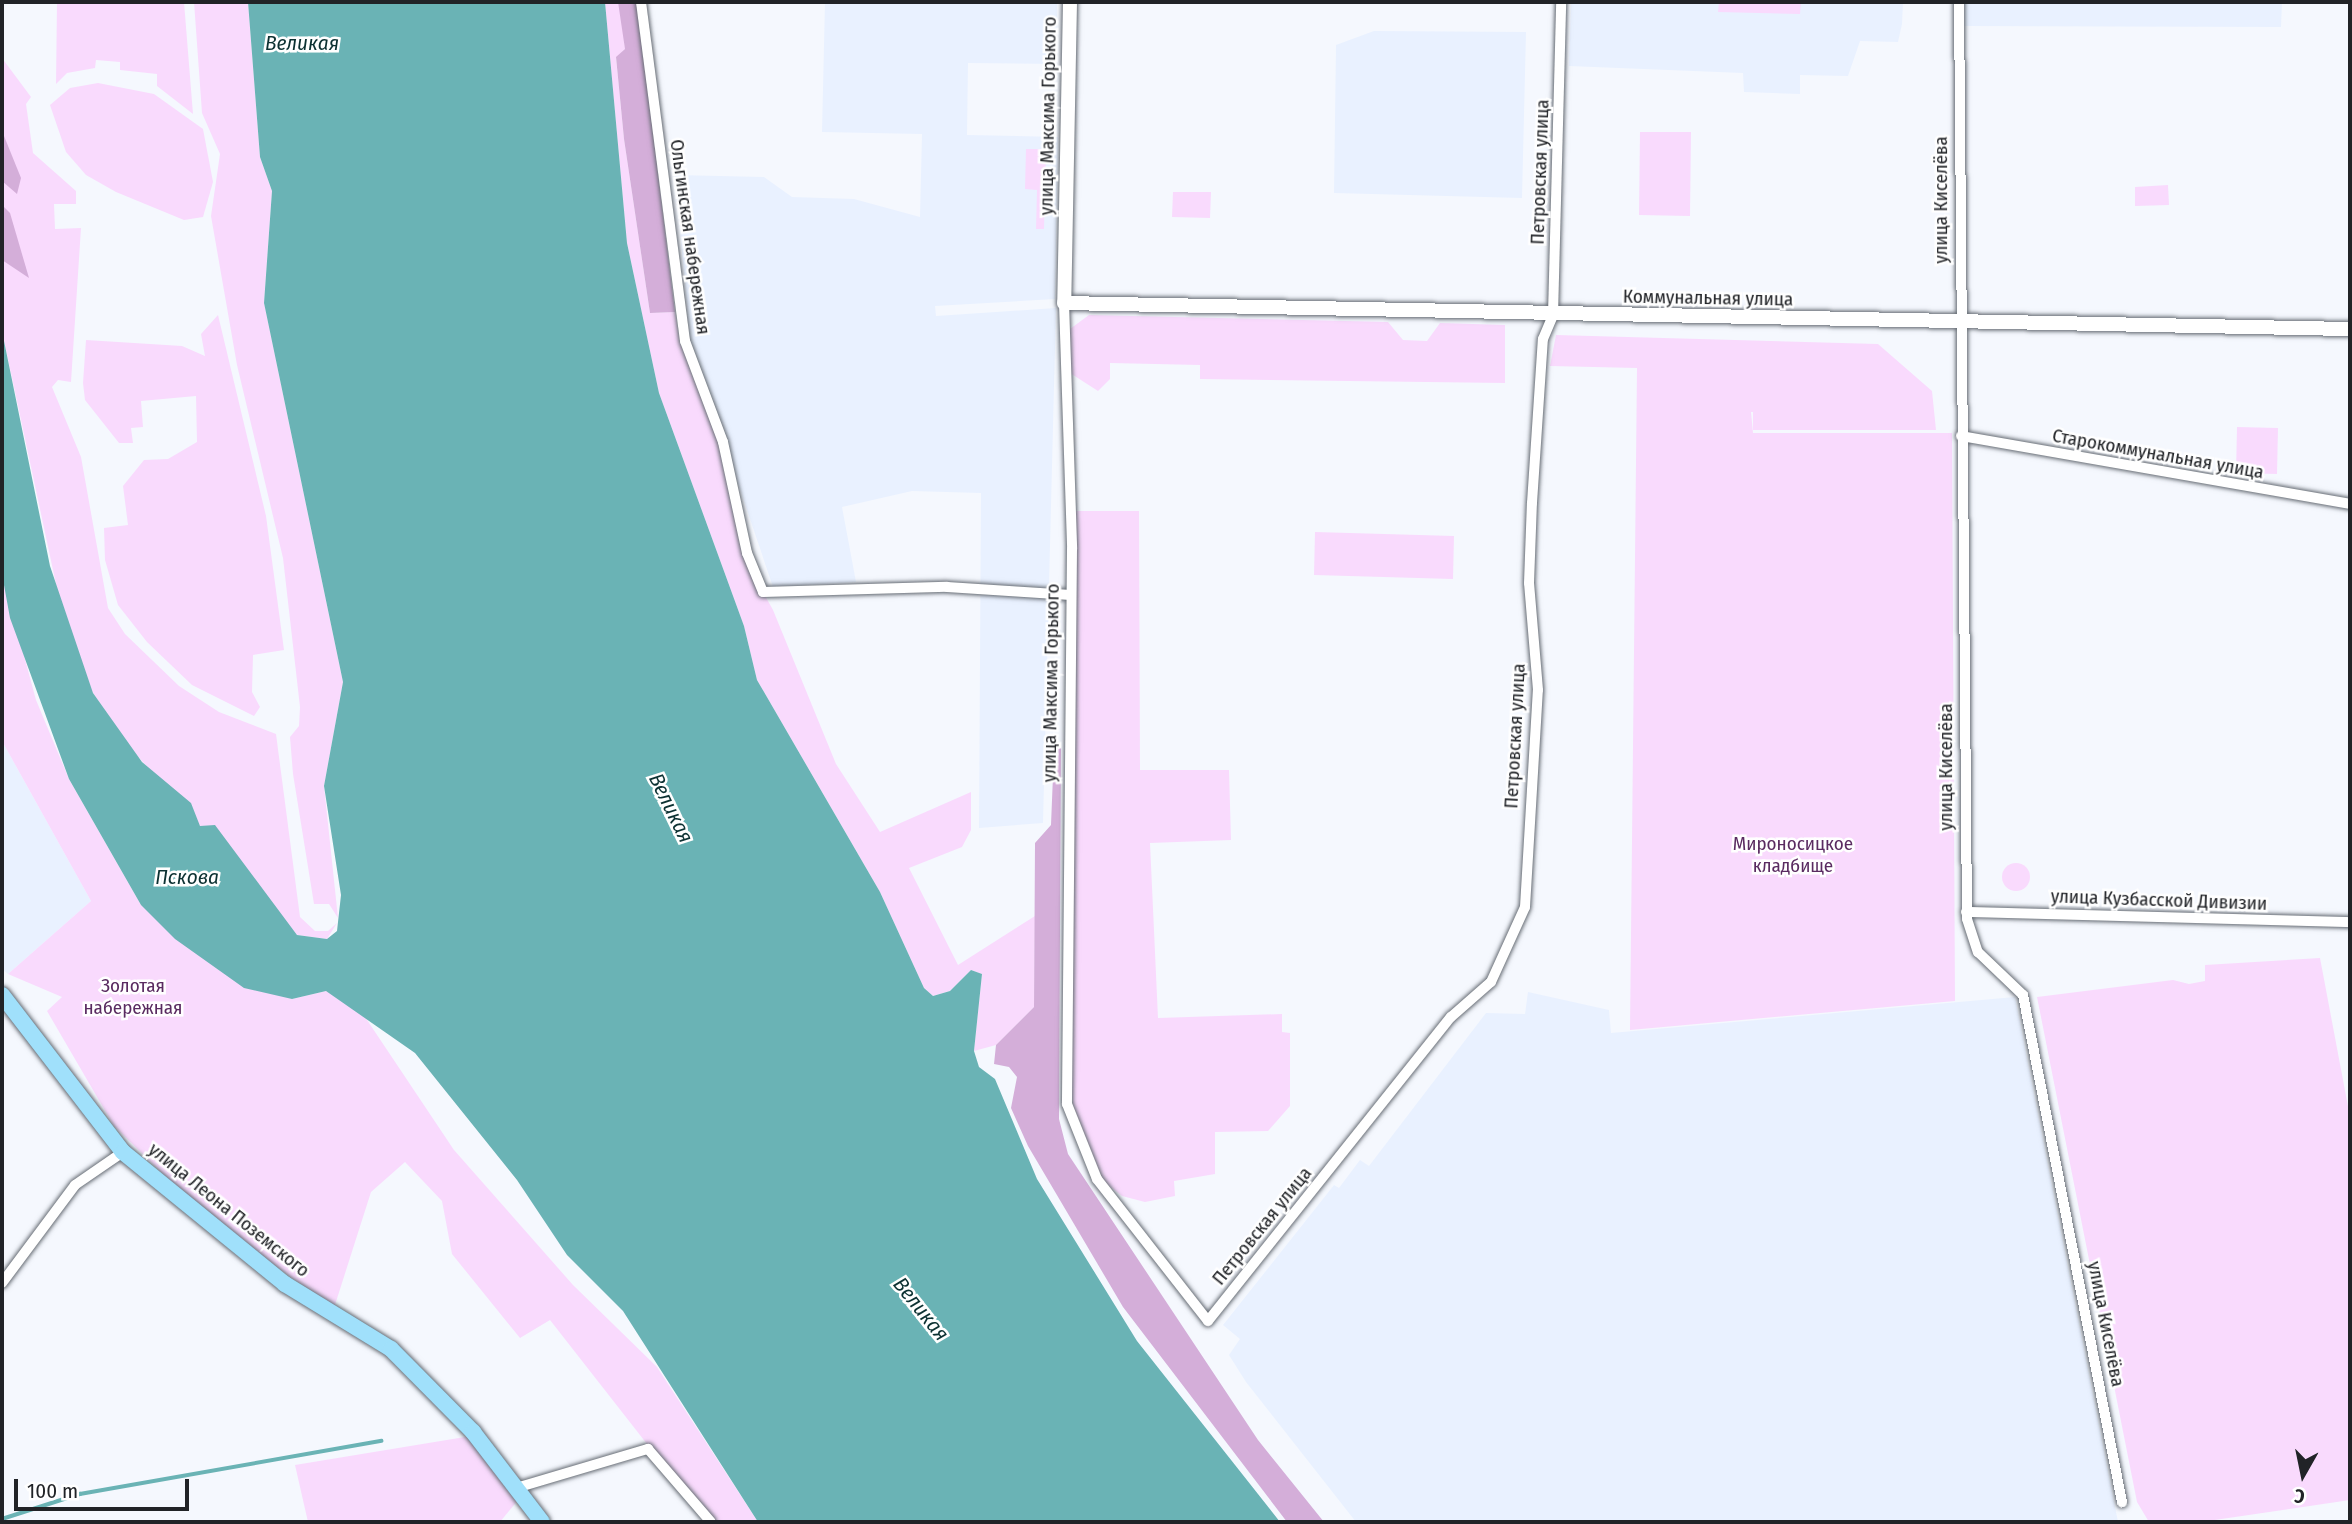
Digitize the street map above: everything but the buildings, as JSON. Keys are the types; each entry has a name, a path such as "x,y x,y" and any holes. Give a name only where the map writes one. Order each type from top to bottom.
{"main road":[{"name":"улица Максима Горького","path":"1064,303 1070,2"},
{"name":"Коммунальная улица","path":"1064,303 1958,324 2350,329"},
{"name":"улица Леона Поземского","path":"2,995 124,1152 285,1284 391,1349 473,1432 538,1521"}],"street":[{"name":"Ольгинская набережная","path":"641,2 685,341 723,442 747,553 763,592 947,587 1071,595"},
{"name":"Петровская улица","path":"1208,1321 1451,1017 1491,982 1512,946 1525,907 1538,690 1529,583 1532,503 1543,339 1553,315 1561,2"},
{"name":"улица Киселёва","path":"1959,2 1958,324 1966,912 1978,952 2023,995 2122,1502"},
{"name":"улица Максима Горького","path":"1064,303 1071,595 1070,1120 1097,1179 1208,1321"},
{"name":"Старокоммунальная улица","path":"1961,436 2350,504"},
{"name":"улица Кузбасской Дивизии","path":"1966,912 2350,922"},
{"path":"2,1283 75,1185 124,1152"},
{"path":"516,1488 648,1449 711,1522"}],"shaded area":[{"path":"618,2 637,2 675,312 650,313 624,139 616,57 625,49"},
{"path":"825,2 1057,2 1057,64 968,63 967,135 1058,137 1055,299 935,306 936,316 1056,308 1043,823 979,828 981,493 912,491 842,507 856,582 773,587 690,341 675,175 764,177 792,197 854,199 920,217 922,134 822,132"},
{"path":"1571,2 1903,2 1898,42 1860,41 1848,76 1800,75 1800,94 1744,92 1743,73 1569,66"},
{"path":"1963,2 2282,2 2281,27 1964,26"},
{"path":"1374,31 1526,32 1522,198 1334,193 1336,45"},
{"path":"2,131 21,178 17,194 2,181"},
{"path":"2,205 10,213 29,278 2,260"},
{"path":"2,741 91,901 8,974 2,969"},
{"path":"1061,748 1059,1119 1068,1154 1258,1440 1324,1522 1287,1522 1123,1307 1028,1146 1011,1108 1017,1077 1009,1067 994,1064 996,1045 1034,1007 1035,843 1051,825 1054,751"},
{"path":"1528,992 1609,1010 1611,1033 2015,997 2118,1522 1356,1522 1246,1382 1229,1355 1240,1339 1223,1325 1334,1185 1339,1188 1360,1160 1369,1166 1486,1013 1525,1014"}],"green space":[{"path":"57,2 184,2 193,114 157,86 157,74 120,70 120,62 96,60 95,68 67,73 56,84"},
{"path":"194,2 248,2 260,157 272,191 264,303 343,682 324,786 338,918 329,904 314,904 293,774 290,737 299,726 300,707 283,558 237,365 211,216 220,154 202,113"},
{"path":"605,2 618,2 624,29 625,49 616,58 624,139 650,313 675,312 680,343 718,442 742,554 773,610 836,764 880,832 971,792 971,830 962,847 909,868 958,965 1035,916 1034,1007 996,1045 974,1051 982,974 971,970 950,991 933,996 924,988 880,892 757,680 744,626 659,393 627,243"},
{"path":"1719,2 1801,2 1800,14 1718,12"},
{"path":"2,58 31,97 26,104 33,153 76,191 76,204 54,204 55,229 81,228 71,382 58,380 52,387 81,457 108,608 125,634 179,686 219,712 276,734 300,917 315,931 328,931 337,923 327,939 297,935 209,828 200,826 133,751 93,693 63,617 2,331"},
{"path":"98,83 154,94 203,129 213,182 203,217 184,220 116,192 86,175 66,152 50,105 70,88"},
{"path":"1640,132 1691,132 1690,216 1639,215"},
{"path":"1026,149 1046,149 1044,229 1036,229 1037,190 1025,189"},
{"path":"2168,185 2169,205 2135,206 2135,187"},
{"path":"1173,192 1211,192 1210,218 1172,217"},
{"path":"218,315 266,516 284,650 253,655 252,692 260,707 254,716 192,685 147,642 118,605 105,560 104,528 128,525 123,486 144,460 168,459 197,442 196,396 141,401 143,427 131,428 133,443 119,443 85,400 83,383 86,340 182,346 205,356 201,334"},
{"path":"1089,315 1388,322 1403,340 1427,341 1440,323 1505,325 1505,383 1200,379 1200,365 1110,363 1110,379 1098,391 1070,373 1070,329"},
{"name":"Мироносицкое кладбище","path":"1556,335 1878,344 1932,391 1936,430 1753,430 1751,412 1753,433 1952,433 1955,1001 1630,1030 1637,368 1550,366"},
{"path":"2237,427 2278,428 2277,474 2236,473"},
{"path":"1069,511 1139,511 1140,770 1229,770 1231,840 1150,843 1158,1018 1282,1014 1282,1032 1290,1033 1290,1106 1268,1131 1215,1132 1215,1174 1174,1181 1175,1196 1145,1202 1122,1196 1103,1181 1073,1105 1067,1021"},
{"path":"1315,532 1454,536 1453,579 1314,575"},
{"name":"Золотая набережная","path":"2,574 36,700 69,779 141,905 292,999 326,991 359,1008 454,1150 573,1285 657,1367 758,1522 708,1522 550,1320 520,1338 452,1254 442,1201 405,1162 371,1192 334,1308 206,1216 114,1126 47,1011 62,997 8,974 91,901 2,741"},
{"path":"2016,863 2026,867 2030,877 2026,887 2016,891 2006,887 2002,877 2006,867"},
{"path":"2320,958 2350,1117 2350,1500 2201,1522 2149,1522 2137,1502 2037,997 2173,980 2189,984 2205,981 2205,965"},
{"path":"471,1436 518,1500 500,1522 308,1522 295,1465"}],"water":[{"path":"248,2 605,2 627,243 659,393 744,626 757,680 880,892 924,988 933,996 950,991 971,970 982,974 974,1051 979,1067 995,1079 1037,1179 1137,1341 1280,1522 758,1522 623,1311 567,1255 517,1180 415,1053 326,991 292,999 244,988 175,939 141,905 69,779 10,618 2,574 2,331 50,566 93,693 142,762 191,803 200,826 215,825 297,935 327,939 337,931 341,895 324,786 343,682 264,303 272,191 260,157"}],"waterway":[{"path":"2,1519 80,1494 381,1441"}],"water label":[{"name":"Великая","path":"302,43"},
{"name":"Великая","path":"671,808"},
{"name":"Пскова","path":"187,877"},
{"name":"Великая","path":"921,1309"}]}
